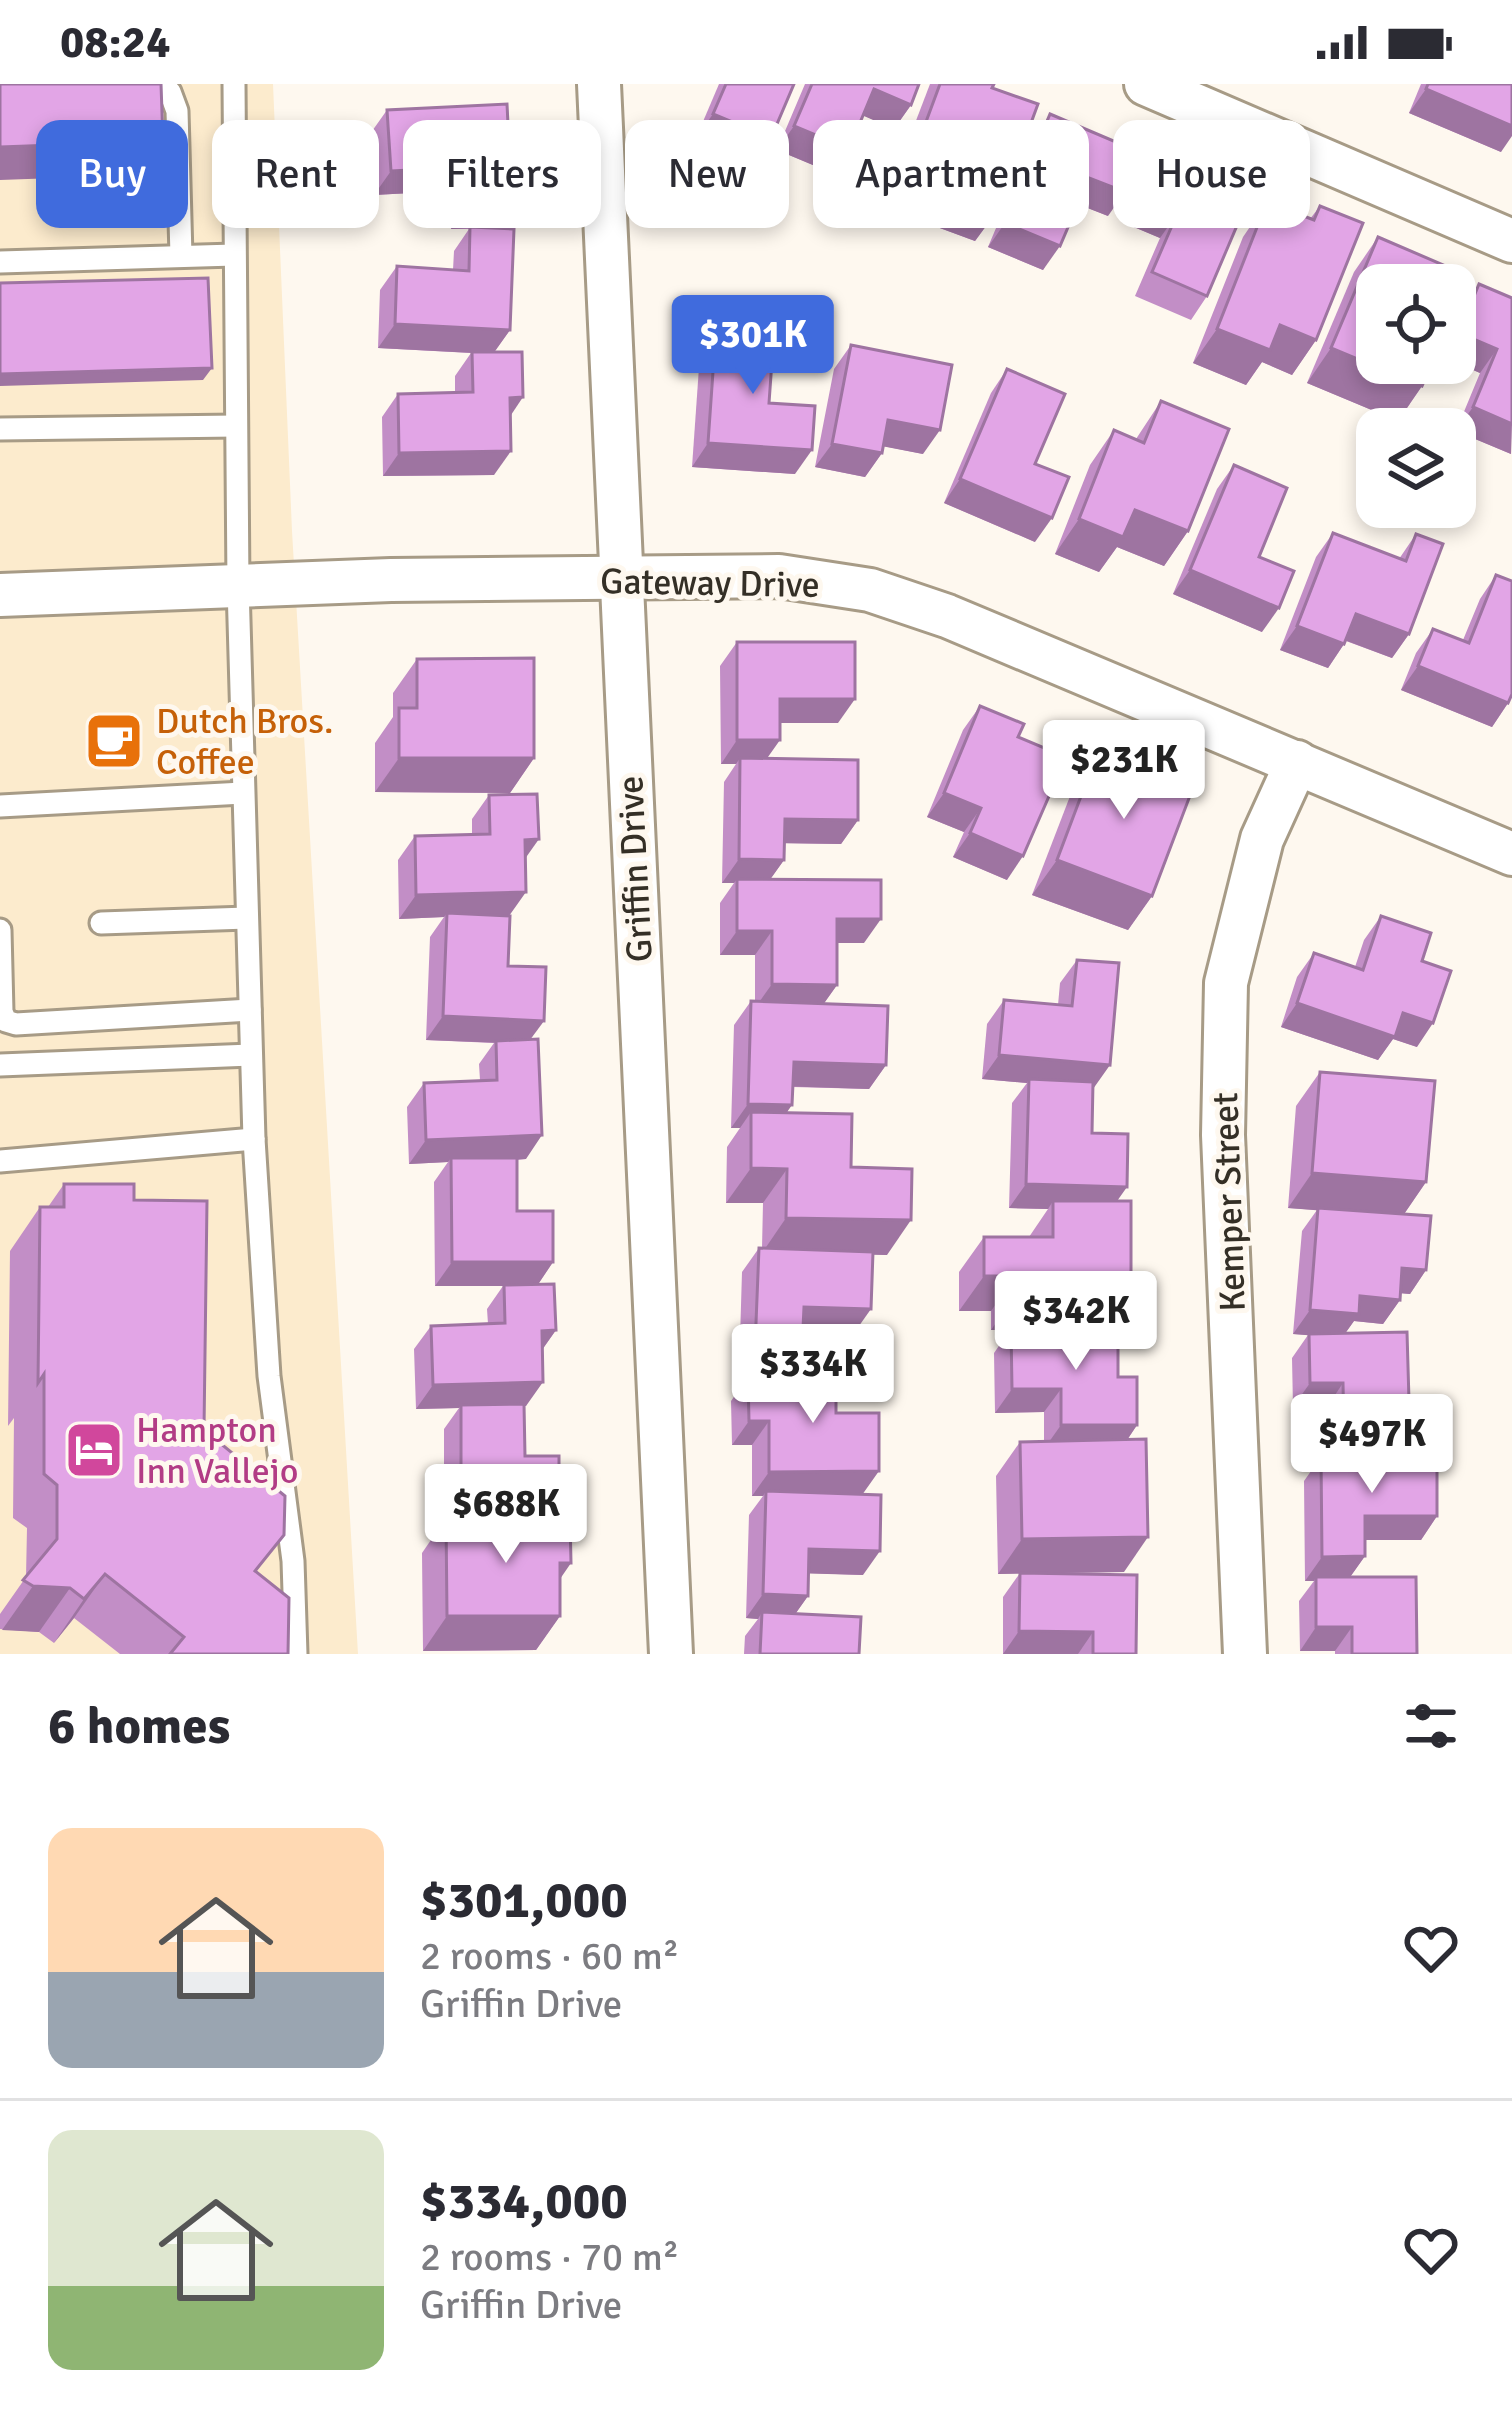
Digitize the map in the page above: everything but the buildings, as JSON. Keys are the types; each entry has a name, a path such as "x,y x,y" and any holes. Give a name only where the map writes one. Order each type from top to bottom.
{"street":[{"name":"Griffin Drive","path":"598,84 671,1654"},
{"path":"1146,84 1512,241"},
{"name":"Gateway Drive","path":"0,595 391,580 778,576 870,590 947,616 1512,854"},
{"name":"Kemper Street","path":"1245,1654 1222,1135 1226,983 1262,839 1297,762"}],"lane":[{"path":"160,84 170,92 177,111 181,256"},
{"path":"234,84 238,586 254,1138 269,1376 293,1561 296,1654"},
{"path":"0,262 234,255"},
{"path":"0,429 236,426"},
{"path":"0,806 243,794"},
{"path":"101,923 247,918"},
{"path":"0,930 6,1021 250,1010"},
{"path":"0,1065 251,1055"},
{"path":"0,1161 254,1138"}],"shaded area":[{"path":"0,84 273,84 275,120 212,120 212,228 279,228 292,531 358,1654 0,1654"}],"place":[{"name":"Dutch Bros. Coffee","path":"114,741"},
{"name":"Hampton Inn Vallejo","path":"94,1450"}]}
